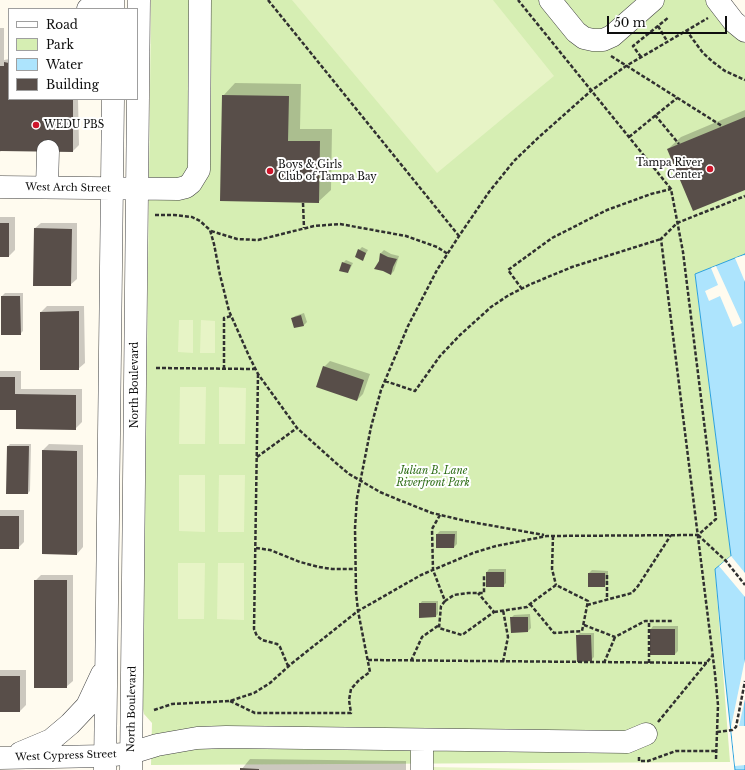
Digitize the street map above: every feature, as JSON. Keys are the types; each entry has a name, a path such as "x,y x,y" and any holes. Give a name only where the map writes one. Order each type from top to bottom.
{"street":[{"name":"North Boulevard","path":"138,63 139,0"},
{"name":"West Arch Street","path":"0,186 47,188 178,189 186,187 191,183 199,170 200,0"},
{"path":"560,3 576,32 584,38 603,40 612,36 653,0"},
{"path":"736,0 745,11"},
{"path":"714,8 745,31"},
{"path":"105,763 113,100"},
{"name":"North Boulevard","path":"131,762 137,100"},
{"path":"47,188 48,151"},
{"path":"4,758 51,740 70,724 87,706 106,667"},
{"name":"West Cypress Street","path":"4,758 105,763 131,762 157,745 197,738 226,736 627,742 640,736"},
{"path":"422,740 422,770"},
{"path":"4,758 30,770"}],"path":[{"path":"268,0 459,236"},
{"path":"210,230 224,293 232,316 258,374 297,428 349,474 399,500 440,515 547,536 698,535 716,519 686,275 671,188 518,0"},
{"path":"230,701 255,713 350,713 349,700 352,689 359,680 370,672 358,611 354,569 354,528 357,498 371,427 384,381 408,326 437,270 489,192 514,161 592,90 626,66 686,30 714,8"},
{"path":"641,57 633,46 669,18"},
{"path":"658,26 667,41"},
{"path":"686,30 703,53 713,62 725,72 745,80"},
{"path":"605,52 722,126"},
{"path":"629,137 677,98"},
{"path":"656,115 679,144"},
{"path":"522,289 508,270 552,238 607,210 671,188"},
{"path":"384,381 415,391 440,356 460,335 491,308 509,296 572,267 661,239 677,223 745,196"},
{"path":"303,203 304,228"},
{"path":"154,215 192,217 200,221 210,230 247,241 270,238 304,228 327,224 340,224 406,236 436,247 448,254"},
{"path":"661,239 713,656 718,705 716,759"},
{"path":"224,369 224,318 232,316"},
{"path":"156,368 256,369"},
{"path":"258,374 254,629 257,636 262,640 277,644 280,647 288,667"},
{"path":"257,457 297,428"},
{"path":"440,515 432,529 433,570 444,601"},
{"path":"587,605 632,593 671,535"},
{"path":"698,535 726,561 745,585"},
{"path":"154,710 172,704 230,701 254,693 270,682 358,611 416,578 488,548 547,536"},
{"path":"530,604 554,633 582,632 588,601 556,585 552,569 553,536"},
{"path":"256,548 270,550 300,562 319,567 337,570 354,569"},
{"path":"484,575 484,593 454,595 444,601 441,606 439,628 462,635 494,612 527,607 556,585"},
{"path":"607,575 607,600"},
{"path":"477,593 494,612"},
{"path":"503,610 508,637 503,662"},
{"path":"604,663 615,637 645,621 673,621"},
{"path":"649,621 649,663"},
{"path":"411,661 422,637 439,625"},
{"path":"584,625 615,637"},
{"path":"713,656 662,718 640,736 639,761 648,761 676,751 717,751"},
{"path":"368,660 706,663"},
{"path":"717,732 732,730 736,727 745,681"}],"green space":[{"name":"Julian B. Lane Riverfront Park","path":"151,0 707,0 729,27 745,43 745,254 695,275 731,556 715,570 730,762 151,765 152,723 144,714 143,709"},
{"path":"292,0 493,0 554,76 437,173"},
{"path":"179,320 193,320 193,353 178,352"},
{"path":"201,320 215,321 215,353 200,353"},
{"path":"180,387 206,387 205,444 179,444"},
{"path":"219,387 246,388 245,444 219,444"},
{"path":"179,475 205,475 205,532 179,531"},
{"path":"219,475 245,475 244,532 218,532"},
{"path":"178,563 205,563 204,619 178,619"},
{"path":"218,563 244,563 244,620 217,619"},
{"path":"432,767 587,770 432,770"}],"water":[{"path":"745,254 745,770 735,770 715,569 731,556 695,274"}],"pier":[{"path":"745,255 745,282 735,258"},
{"path":"716,266 742,323 733,327 720,296 709,301 705,291 718,285 711,268"},
{"path":"731,556 745,573 745,597 719,566"},
{"path":"745,659 745,699 739,726 745,726 745,765 735,766 731,727"}],"building":[{"name":"WEDU PBS","path":"4,62 8,63 8,100 73,100 73,152 0,151 0,66 4,66"},
{"name":"Boys & Girls Club of Tampa Bay","path":"222,95 289,96 288,141 320,141 319,203 220,201"},
{"name":"Tampa River Center","path":"745,117 745,190 693,211 667,149"},
{"path":"0,223 9,223 9,257 0,257"},
{"path":"34,228 72,229 71,286 33,286"},
{"path":"358,249 366,253 363,261 355,257"},
{"path":"380,253 397,259 391,275 374,269 379,261"},
{"path":"342,262 351,265 348,273 339,271"},
{"path":"1,296 20,296 21,335 1,335"},
{"path":"79,311 79,370 40,370 40,312"},
{"path":"301,315 304,326 294,328 291,318"},
{"path":"323,366 364,380 357,401 316,387"},
{"path":"0,377 15,377 15,394 76,395 76,430 16,429 16,410 0,410"},
{"path":"7,446 29,446 28,494 6,494"},
{"path":"42,450 77,451 77,555 42,554"},
{"path":"0,516 19,516 19,549 0,549"},
{"path":"436,534 455,534 454,548 436,548"},
{"path":"486,572 504,572 504,587 486,587"},
{"path":"588,573 605,573 605,587 588,587"},
{"path":"34,580 67,580 67,688 34,688"},
{"path":"419,603 436,603 436,617 419,618"},
{"path":"510,617 528,617 528,632 511,633"},
{"path":"650,629 675,629 675,655 650,655"},
{"path":"576,635 591,635 592,661 577,662"},
{"path":"0,676 20,676 20,712 0,712"},
{"path":"240,768 259,769 259,770 240,770"}],"place":[{"name":"WEDU PBS","path":"36,125"},
{"name":"Tampa River Center","path":"710,169"},
{"name":"Boys & Girls Club of Tampa Bay","path":"270,171"}]}
